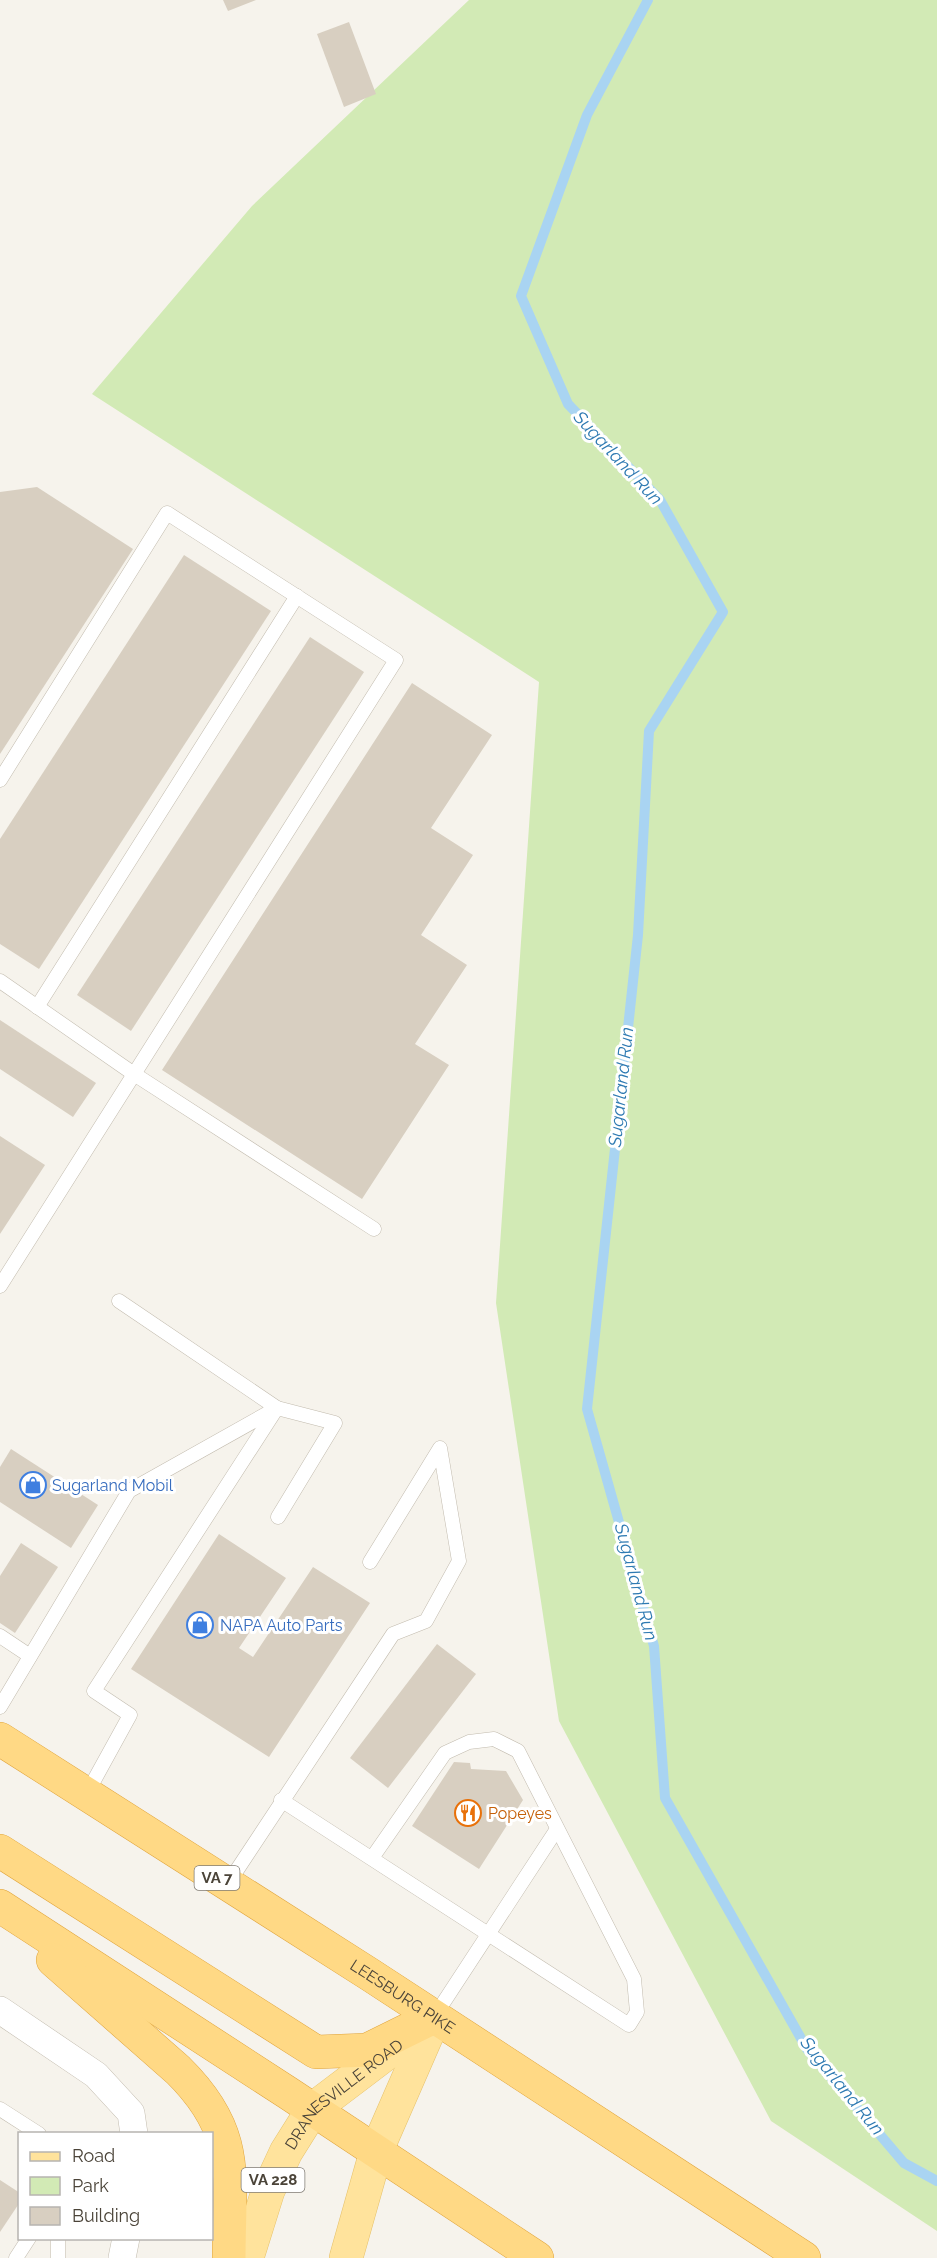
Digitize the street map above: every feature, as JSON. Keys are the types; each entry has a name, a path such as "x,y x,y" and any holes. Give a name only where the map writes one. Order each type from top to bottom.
{"highway":[{"name":"LEESBURG PIKE","path":"0,1739 434,2017 804,2258"},
{"path":"0,1851 316,2052 367,2050 434,2017"},
{"path":"0,1906 313,2109 537,2258"},
{"path":"0,1914 178,2070 197,2089 214,2114 226,2141 231,2168 229,2258"}],"main road":[{"name":"DRANESVILLE ROAD","path":"247,2258 268,2191 286,2152 313,2109 434,2017"},
{"name":"DRANESVILLE ROAD","path":"346,2258 376,2152 434,2017"}],"street":[{"path":"0,2010 96,2075 132,2123"},
{"path":"122,2258 126,2240"}],"lane":[{"path":"0,780 167,513 396,660 0,1286"},
{"path":"37,1007 297,596"},
{"path":"0,981 134,1074 374,1229"},
{"path":"119,1301 277,1408 335,1423 278,1517"},
{"path":"0,1707 129,1491 277,1408"},
{"path":"86,1795 130,1715 94,1691 277,1408"},
{"path":"227,1885 281,1800 393,1634 426,1621 459,1561 440,1448 370,1562"},
{"path":"0,1636 30,1656"},
{"path":"281,1800 628,2025 637,2012 634,1979 518,1751 494,1739 470,1742 445,1753 372,1858"},
{"path":"434,2017 557,1829"},
{"path":"0,2109 37,2132"},
{"path":"16,2258 28,2240"},
{"path":"58,2240 58,2258"}],"green space":[{"path":"469,0 937,0 937,2231 771,2121 559,1721 496,1303 539,682 92,394 252,206"}],"building":[{"path":"223,0 256,0 228,11"},
{"path":"349,22 376,94 344,107 317,34"},
{"path":"37,487 133,549 0,754 0,492"},
{"path":"184,555 271,611 39,969 0,944 0,839"},
{"path":"310,637 364,672 131,1031 77,995"},
{"path":"412,683 492,735 431,828 473,855 421,935 467,965 415,1044 449,1065 362,1199 162,1070"},
{"path":"0,1020 96,1083 73,1117 0,1069"},
{"path":"0,1136 45,1165 0,1234"},
{"name":"Sugarland Mobil","path":"11,1449 98,1505 71,1548 0,1502 0,1467"},
{"path":"219,1534 286,1578 239,1648 253,1657 313,1567 370,1603 269,1757 131,1669"},
{"path":"21,1543 58,1567 15,1633 0,1623 0,1576"},
{"path":"437,1644 476,1674 388,1788 350,1758"},
{"name":"Popeyes","path":"454,1762 470,1763 471,1769 506,1771 523,1800 479,1869 412,1826"},
{"path":"0,2180 18,2192 18,2205 0,2232"}],"waterway":[{"name":"Sugarland Run","path":"648,0 587,115 521,296 568,404 660,500 723,612 649,731 638,935 587,1409 654,1646 665,1798 807,2049 904,2163 937,2181"}],"place":[{"name":"Sugarland Mobil","path":"33,1485"},
{"name":"NAPA Auto Parts","path":"200,1625"},
{"name":"Popeyes","path":"468,1813"}]}
